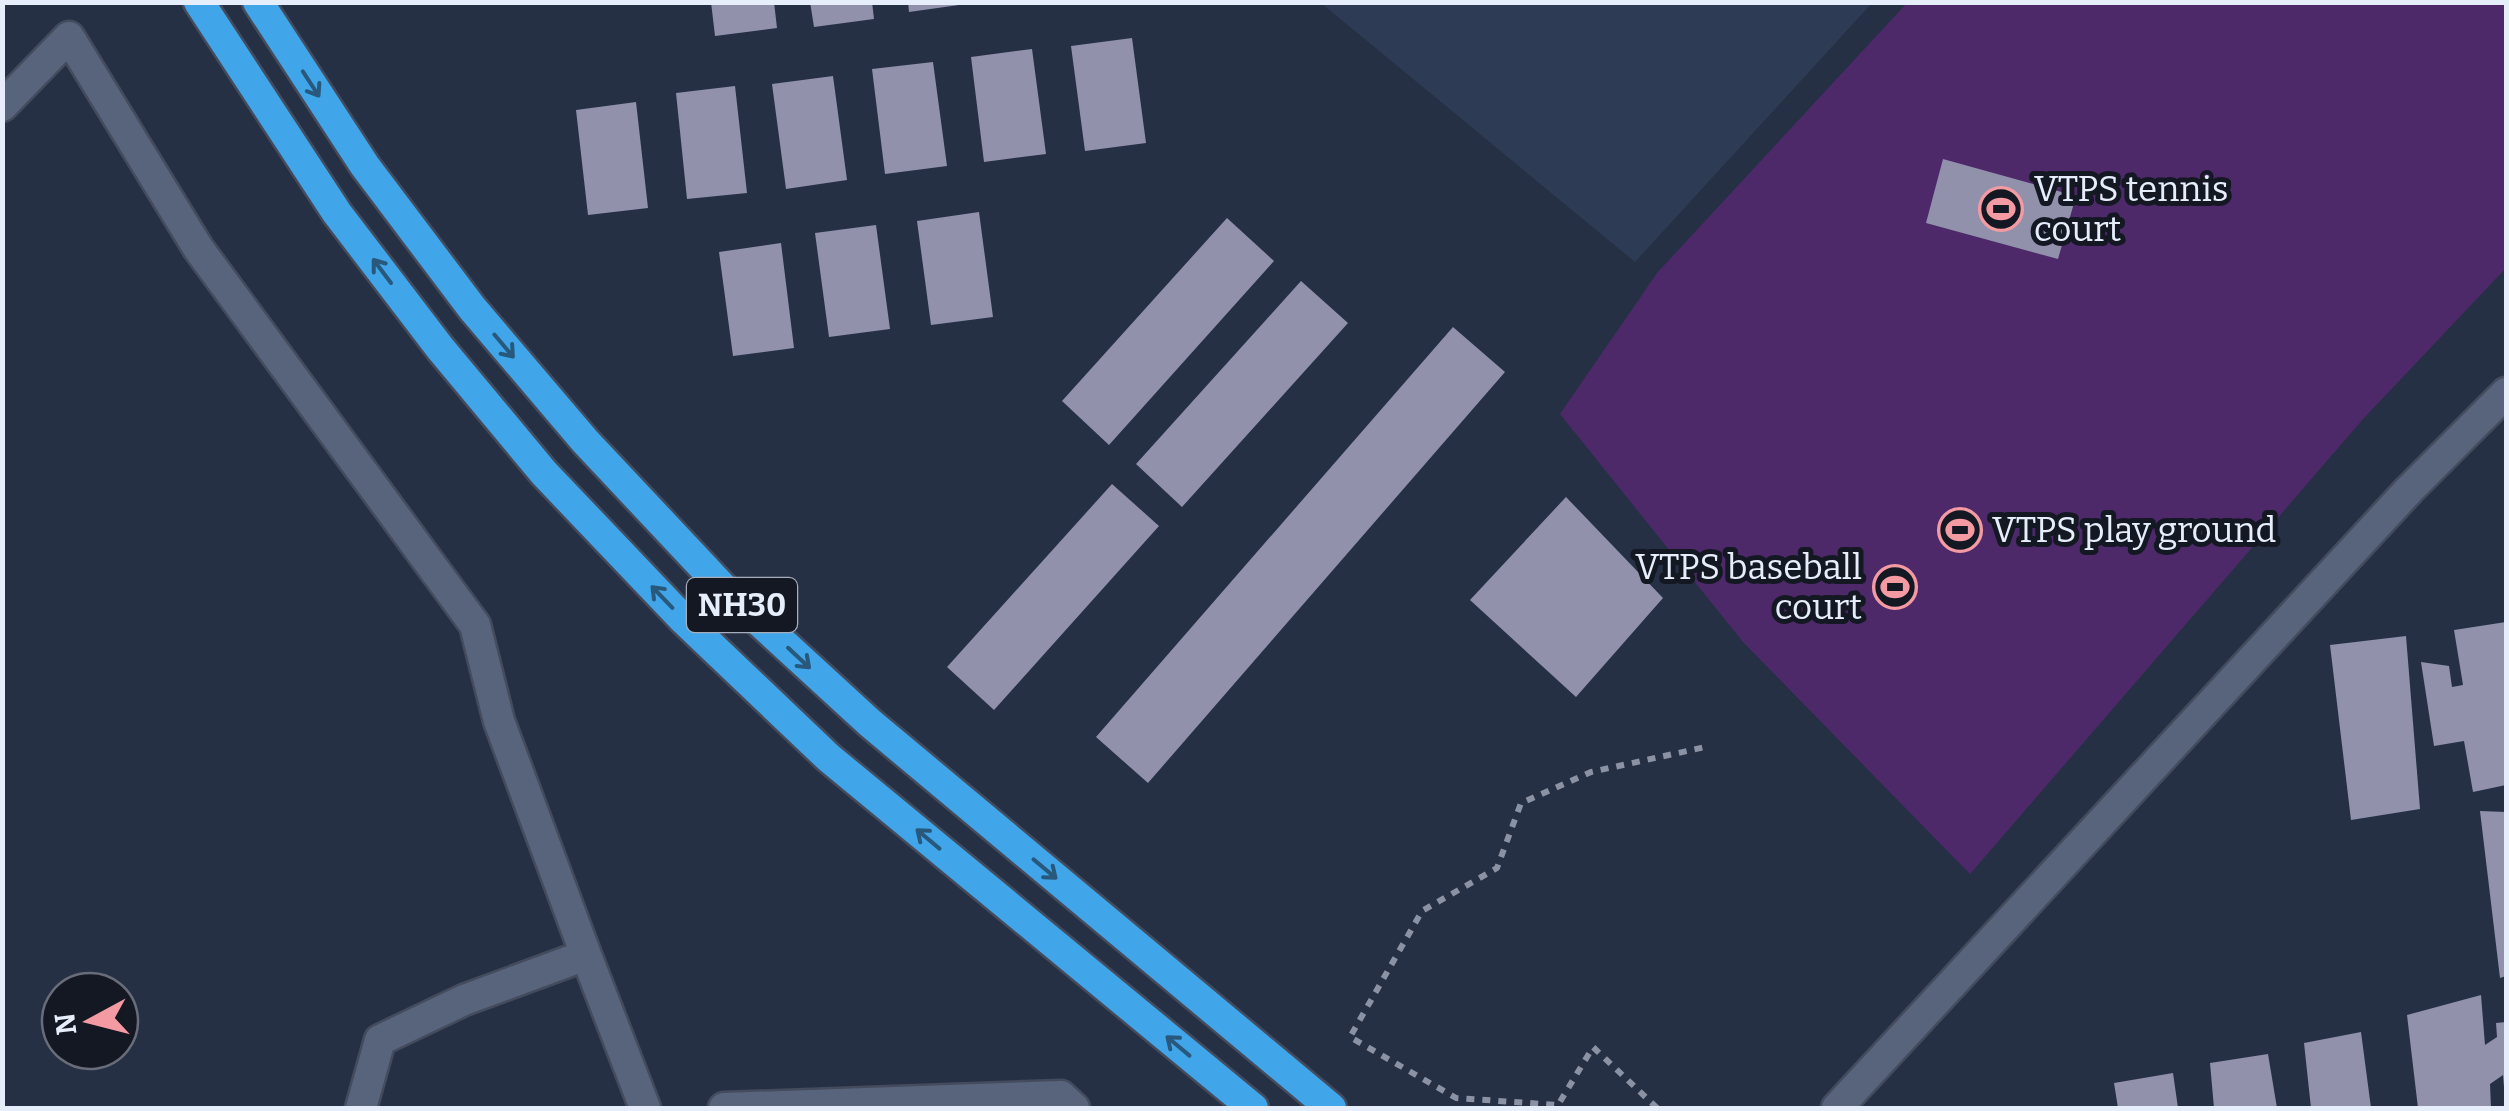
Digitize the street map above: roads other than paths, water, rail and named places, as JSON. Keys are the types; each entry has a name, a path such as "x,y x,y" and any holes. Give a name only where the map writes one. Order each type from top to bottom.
{"highway":[{"name":"NH30","path":"198,2 337,213 440,348 544,473 683,619 829,758 1254,1108"},
{"name":"NH30","path":"258,2 366,166 472,308 585,442 722,588 870,723 1331,1108"}],"street":[{"path":"2,106 69,37 198,248 476,625 498,720 645,1108"},
{"path":"1837,1108 2395,505 2506,393"},
{"path":"361,1108 380,1040 464,1000 586,955"},
{"path":"724,1108 1061,1096 1074,1108"}],"place":[{"name":"VTPS tennis court","path":"2001,209"},
{"name":"VTPS play ground","path":"1960,530"},
{"name":"VTPS baseball court","path":"1895,587"}]}
